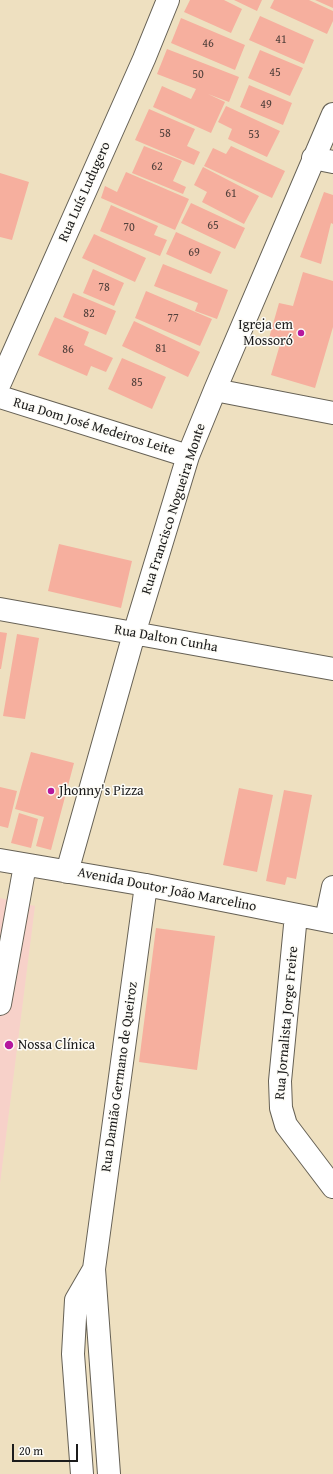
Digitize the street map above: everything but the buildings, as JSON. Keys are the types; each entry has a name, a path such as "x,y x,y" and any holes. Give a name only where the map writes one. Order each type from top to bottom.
{"street":[{"name":"Rua Luís Ludugero","path":"0,383 144,59 168,0"},
{"name":"Rua Francisco Nogueira Monte","path":"67,872 134,634 188,456 214,390 323,160 333,114"},
{"path":"214,390 333,413"},
{"name":"Rua Dom José Medeiros Leite","path":"0,397 188,456"},
{"name":"Rua Dalton Cunha","path":"0,609 333,669"},
{"name":"Avenida Doutor João Marcelino","path":"0,860 146,885 329,921"},
{"path":"0,1004 25,865"},
{"name":"Rua Damião Germano de Queiroz","path":"109,1474 94,1269 146,885"},
{"path":"329,921 333,887"},
{"name":"Rua Jornalista Jorge Freire","path":"296,915 280,1081 281,1108 286,1125 333,1187"},
{"name":"Rua Damião Germano de Queiroz","path":"82,1474 73,1354 76,1300 94,1269"}],"shaded area":[{"name":"Nossa Clínica","path":"0,898 35,906 0,1184"}],"place":[{"name":"Igreja em Mossoró","path":"301,333"},
{"name":"Jhonny's Pizza","path":"51,791"},
{"name":"Nossa Clínica","path":"9,1045"}]}
